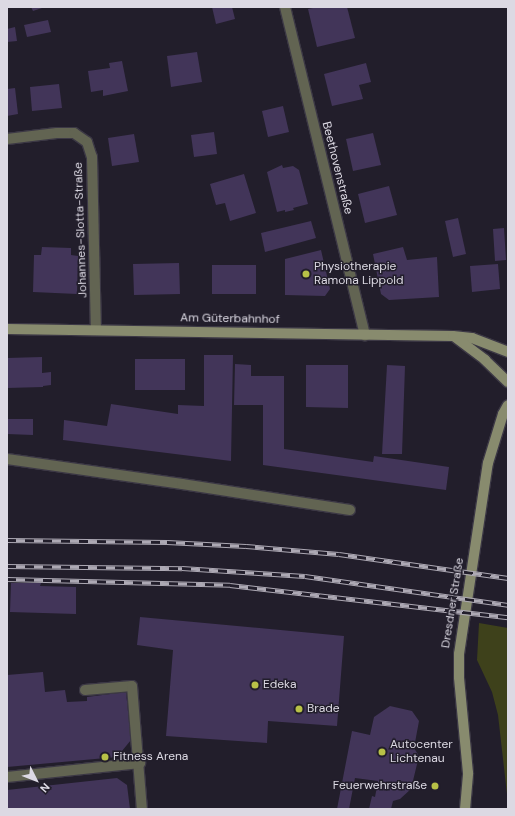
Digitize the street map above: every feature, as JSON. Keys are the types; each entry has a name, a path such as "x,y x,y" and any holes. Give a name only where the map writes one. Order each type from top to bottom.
{"street":[{"name":"Beethovenstraße","path":"285,7 365,334"},
{"name":"Johannes-Slotta-Straße","path":"7,139 57,133 74,133 87,142 92,157 96,330"},
{"name":"Am Güterbahnhof","path":"7,329 453,336 472,338 508,352"},
{"path":"453,336 485,360 508,382"},
{"name":"Dresdner Straße","path":"465,809 468,773 458,677 458,654 488,463 503,414 508,405"},
{"path":"7,459 350,510"},
{"path":"85,690 132,686 140,763 142,809"},
{"path":"7,777 140,763"}],"green space":[{"path":"479,623 508,628 508,803 498,715 492,692 477,660"}],"building":[{"path":"31,7 45,7 33,11"},
{"path":"212,7 232,7 235,19 216,24"},
{"path":"318,7 347,7 355,38 317,47 308,9"},
{"path":"48,20 51,32 27,37 24,25"},
{"path":"15,27 17,41 7,42 7,29"},
{"path":"197,52 202,82 171,87 167,56"},
{"path":"122,61 128,91 103,96 103,90 91,92 88,71 110,68 109,63"},
{"path":"366,63 371,82 359,85 363,99 332,106 324,74"},
{"path":"59,84 62,108 32,111 30,87"},
{"path":"15,88 18,114 7,116 7,89"},
{"path":"283,106 289,132 268,137 262,111"},
{"path":"214,132 217,154 194,157 191,135"},
{"path":"373,133 381,165 353,171 346,139"},
{"path":"134,134 139,162 112,166 108,138"},
{"path":"282,165 283,168 293,166 299,170 308,204 293,208 294,210 277,212 267,172"},
{"path":"244,174 256,213 230,221 225,203 216,205 210,184"},
{"path":"389,186 397,215 365,223 358,194"},
{"path":"458,218 466,254 453,257 445,221"},
{"path":"311,221 316,238 265,252 261,233"},
{"path":"504,228 506,260 495,261 493,229"},
{"path":"42,247 71,248 71,255 78,256 77,294 33,292 34,255 41,255"},
{"path":"403,247 407,260 437,257 439,297 389,300 381,294 373,254"},
{"name":"Physiotherapie Ramona Lippold","path":"321,250 330,289 325,296 285,295 285,259"},
{"path":"179,263 180,294 134,295 133,264"},
{"path":"498,264 500,289 472,292 470,266"},
{"path":"212,265 256,265 256,294 212,294"},
{"path":"204,355 233,355 231,461 63,440 64,420 107,426 111,404 178,414 178,405 204,406"},
{"path":"42,357 42,373 51,372 51,385 43,387 7,388 7,358"},
{"path":"135,359 185,359 185,390 135,390"},
{"path":"235,364 251,365 251,376 284,376 284,449 373,462 374,456 449,467 446,490 263,465 263,405 234,405"},
{"path":"306,365 348,365 348,408 306,407"},
{"path":"387,365 405,366 402,454 382,454"},
{"path":"7,419 33,419 33,435 7,434"},
{"path":"11,583 41,583 40,586 76,587 76,614 10,612"},
{"name":"Edeka","path":"140,617 344,636 337,726 268,721 267,743 166,736 173,650 137,645"},
{"path":"43,672 45,692 65,690 67,702 87,701 87,697 126,692 131,740 117,757 7,767 7,675"},
{"name":"Autocenter Lichtenau","path":"390,706 412,711 419,721 414,748 419,756 411,789 400,799 393,801 391,809 369,809 372,796 375,797 378,781 355,778 349,809 337,809 352,731 370,735 374,717"},
{"path":"117,778 127,785 130,809 7,809 7,790"}],"railway":[{"path":"7,540 167,542 246,546 339,554 508,578"},
{"path":"7,566 182,568 305,576 508,605"},
{"path":"7,579 230,585 508,617"}],"place":[{"name":"Physiotherapie Ramona Lippold","path":"306,274"},
{"name":"Edeka","path":"255,685"},
{"name":"Brade","path":"299,709"},
{"name":"Autocenter Lichtenau","path":"382,752"},
{"name":"Fitness Arena","path":"105,757"},
{"name":"Feuerwehrstraße","path":"435,786"}]}
